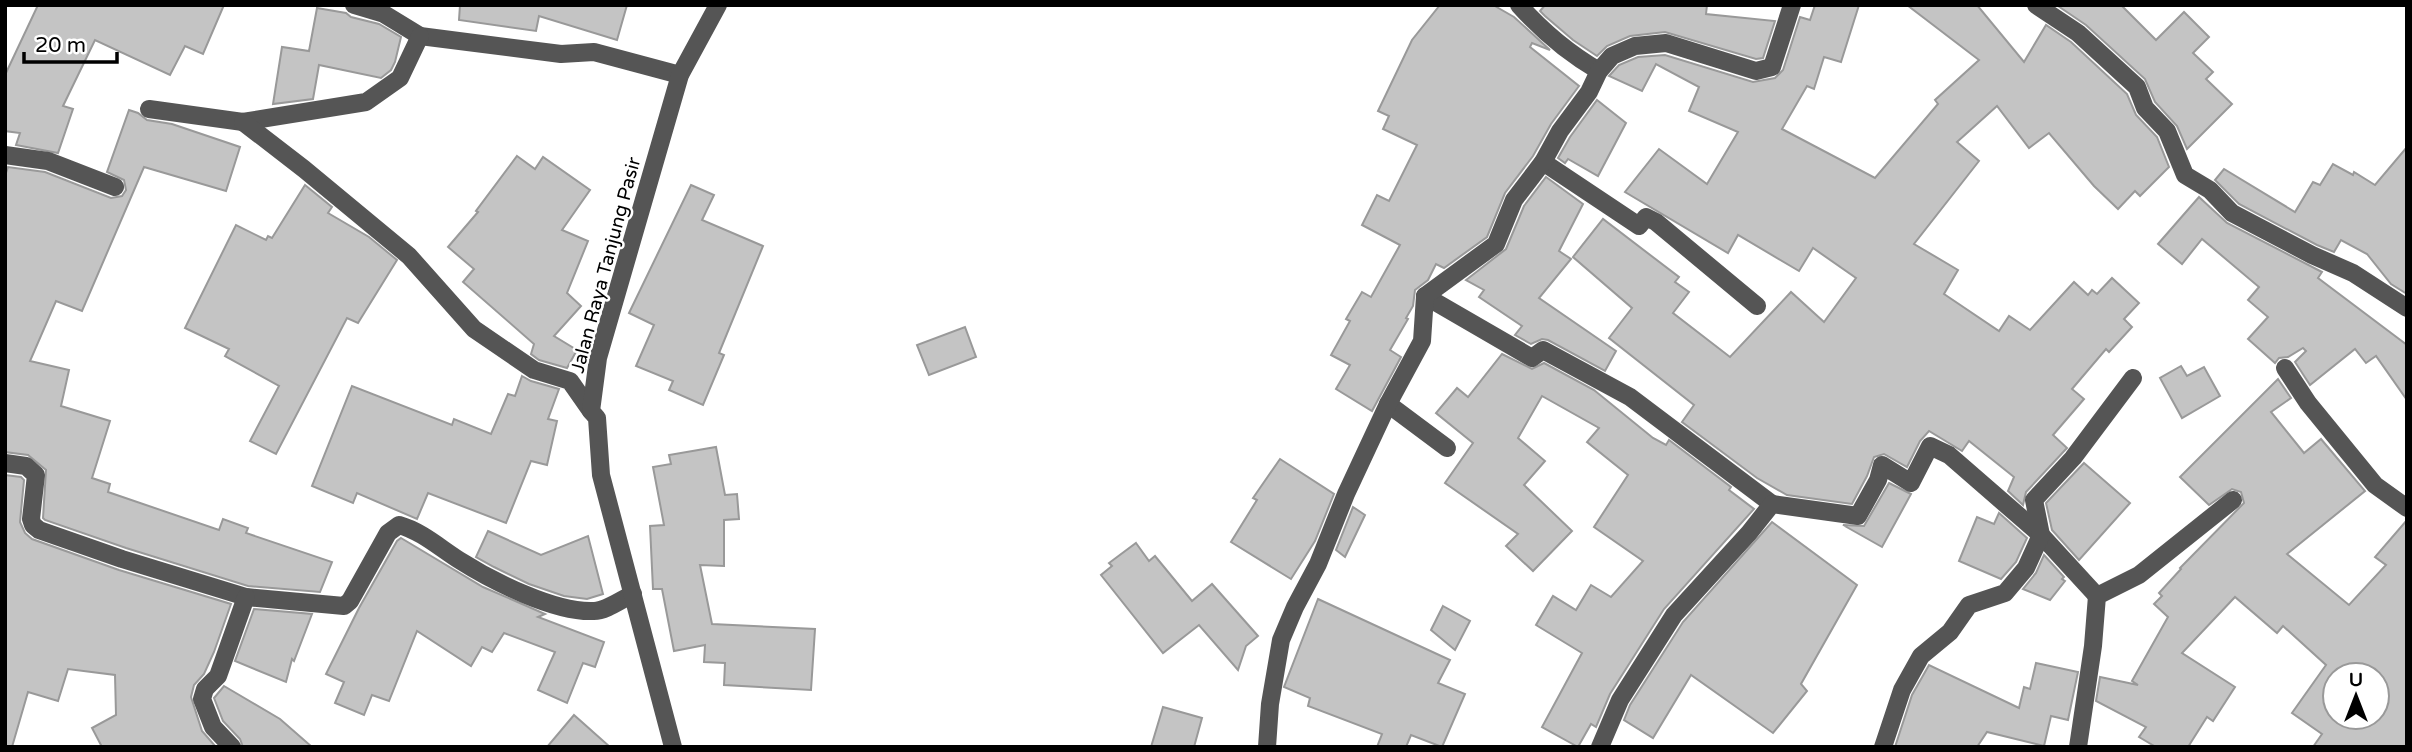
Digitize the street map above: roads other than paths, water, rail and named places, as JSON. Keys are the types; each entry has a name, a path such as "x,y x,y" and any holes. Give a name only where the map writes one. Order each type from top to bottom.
{"street":[{"path":"354,5 384,14 420,36 561,54 594,52 680,75"},
{"name":"Jalan Raya Tanjung Pasir","path":"673,747 601,475 597,418 592,411 598,358 680,75 718,5"},
{"path":"1519,5 1542,30 1575,57 1599,71"},
{"path":"2036,5 2078,33 2137,87 2145,108 2167,131 2185,175 2210,190 2232,213 2353,273 2407,308"},
{"path":"1268,747 1270,704 1281,640 1318,564 1346,494 1388,404 1422,341 1425,296 1496,244 1514,200 1543,162 1599,71 1612,56 1635,46 1666,43 1756,71 1772,66 1787,24 1789,6"},
{"path":"149,109 243,122 366,102 400,78 420,36"},
{"path":"243,122 409,256 474,329 534,370 570,381 592,411"},
{"path":"5,155 48,161 115,187"},
{"path":"1543,162 1639,226 1646,217 1656,222 1757,306"},
{"path":"1425,296 1532,359 1543,350 1630,397 1772,505 1858,516 1878,480 1882,465 1911,483 1930,446 1950,455 2041,535 2097,596 2093,646 2078,747"},
{"path":"2285,368 2308,403 2375,485 2407,508"},
{"path":"1883,747 1902,690 1921,656 1950,632 1969,604 2005,593 2026,568 2041,535 2034,500 2073,458 2133,378"},
{"path":"1388,404 1447,448"},
{"path":"5,463 26,466 36,475 31,519 39,530 246,597 344,606 350,601 387,533 399,525 414,531 462,562 537,600 562,608 596,612 633,594"},
{"path":"2097,596 2140,575 2234,500"},
{"path":"1600,747 1620,700 1674,615 1772,505"},
{"path":"232,747 213,727 202,699 205,689 218,676 246,597"}]}
